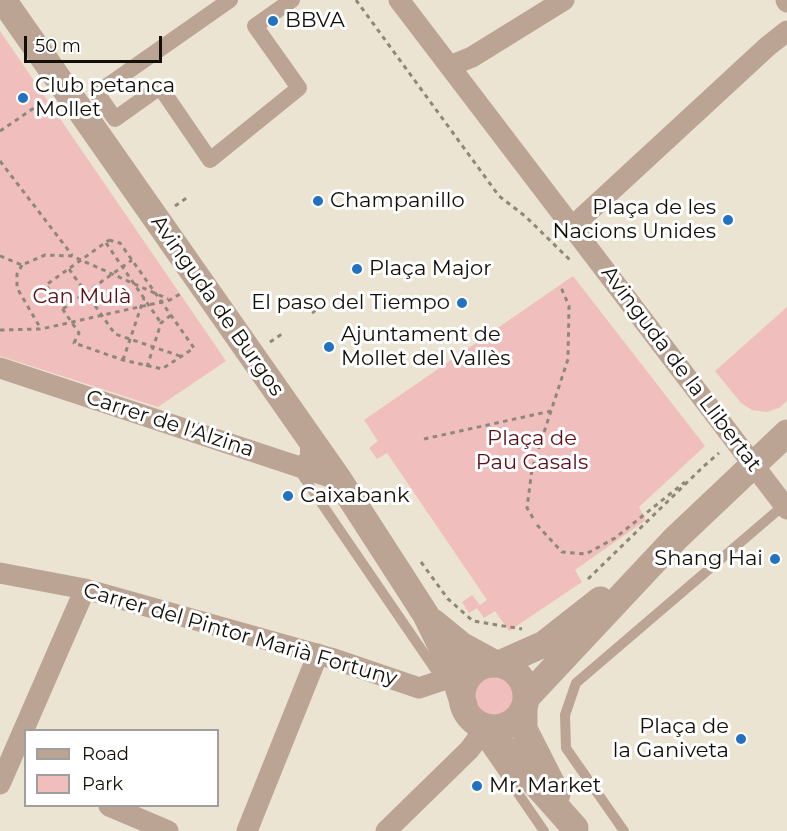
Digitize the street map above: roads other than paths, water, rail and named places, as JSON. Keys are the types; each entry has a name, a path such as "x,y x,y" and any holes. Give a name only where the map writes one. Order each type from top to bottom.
{"street":[{"name":"Avinguda de Burgos","path":"3,0 339,480 473,693 576,830"},
{"path":"230,0 97,93 116,119 160,87 210,160 299,88 255,26 291,0"},
{"name":"Avinguda de la Llibertat","path":"399,0 785,507"},
{"path":"450,66 472,57 564,0"},
{"path":"573,226 787,31"},
{"name":"Carrer de l'Alzina","path":"0,368 339,480"},
{"path":"473,693 503,726 512,723 525,703 675,539 787,433"},
{"path":"473,693 544,644 675,539"},
{"name":"Carrer del Pintor Marià Fortuny","path":"0,573 85,589 318,654 419,688 473,693"},
{"path":"27,729 85,589"},
{"name":"Avinguda de Burgos","path":"426,615 460,645 473,693"},
{"path":"247,831 318,654"},
{"name":"Avinguda de Burgos","path":"473,693 518,673 524,682 524,729 576,830"},
{"path":"386,831 469,750 473,693"},
{"path":"0,784 12,764 24,735"},
{"path":"111,807 168,831"}],"lane":[{"path":"301,427 306,443 305,456 296,466 473,693 544,831"},
{"path":"624,831 566,748 565,715 576,683 785,507"}],"place":[{"name":"BBVA","path":"273,21"},
{"name":"Club petanca Mollet","path":"23,98"},
{"name":"Champanillo","path":"318,201"},
{"name":"Plaça de les Nacions Unides","path":"728,220"},
{"name":"Plaça Major","path":"357,269"},
{"name":"El paso del Tiempo","path":"462,303"},
{"name":"Ajuntament de Mollet del Vallès","path":"329,347"},
{"name":"Caixabank","path":"288,496"},
{"name":"Shang Hai","path":"775,559"},
{"name":"Plaça de la Ganiveta","path":"741,739"},
{"name":"Mr. Market","path":"477,786"}],"park label":[{"name":"Can Mulà","path":"82,297"},
{"name":"Plaça de Pau Casals","path":"532,451"}]}
